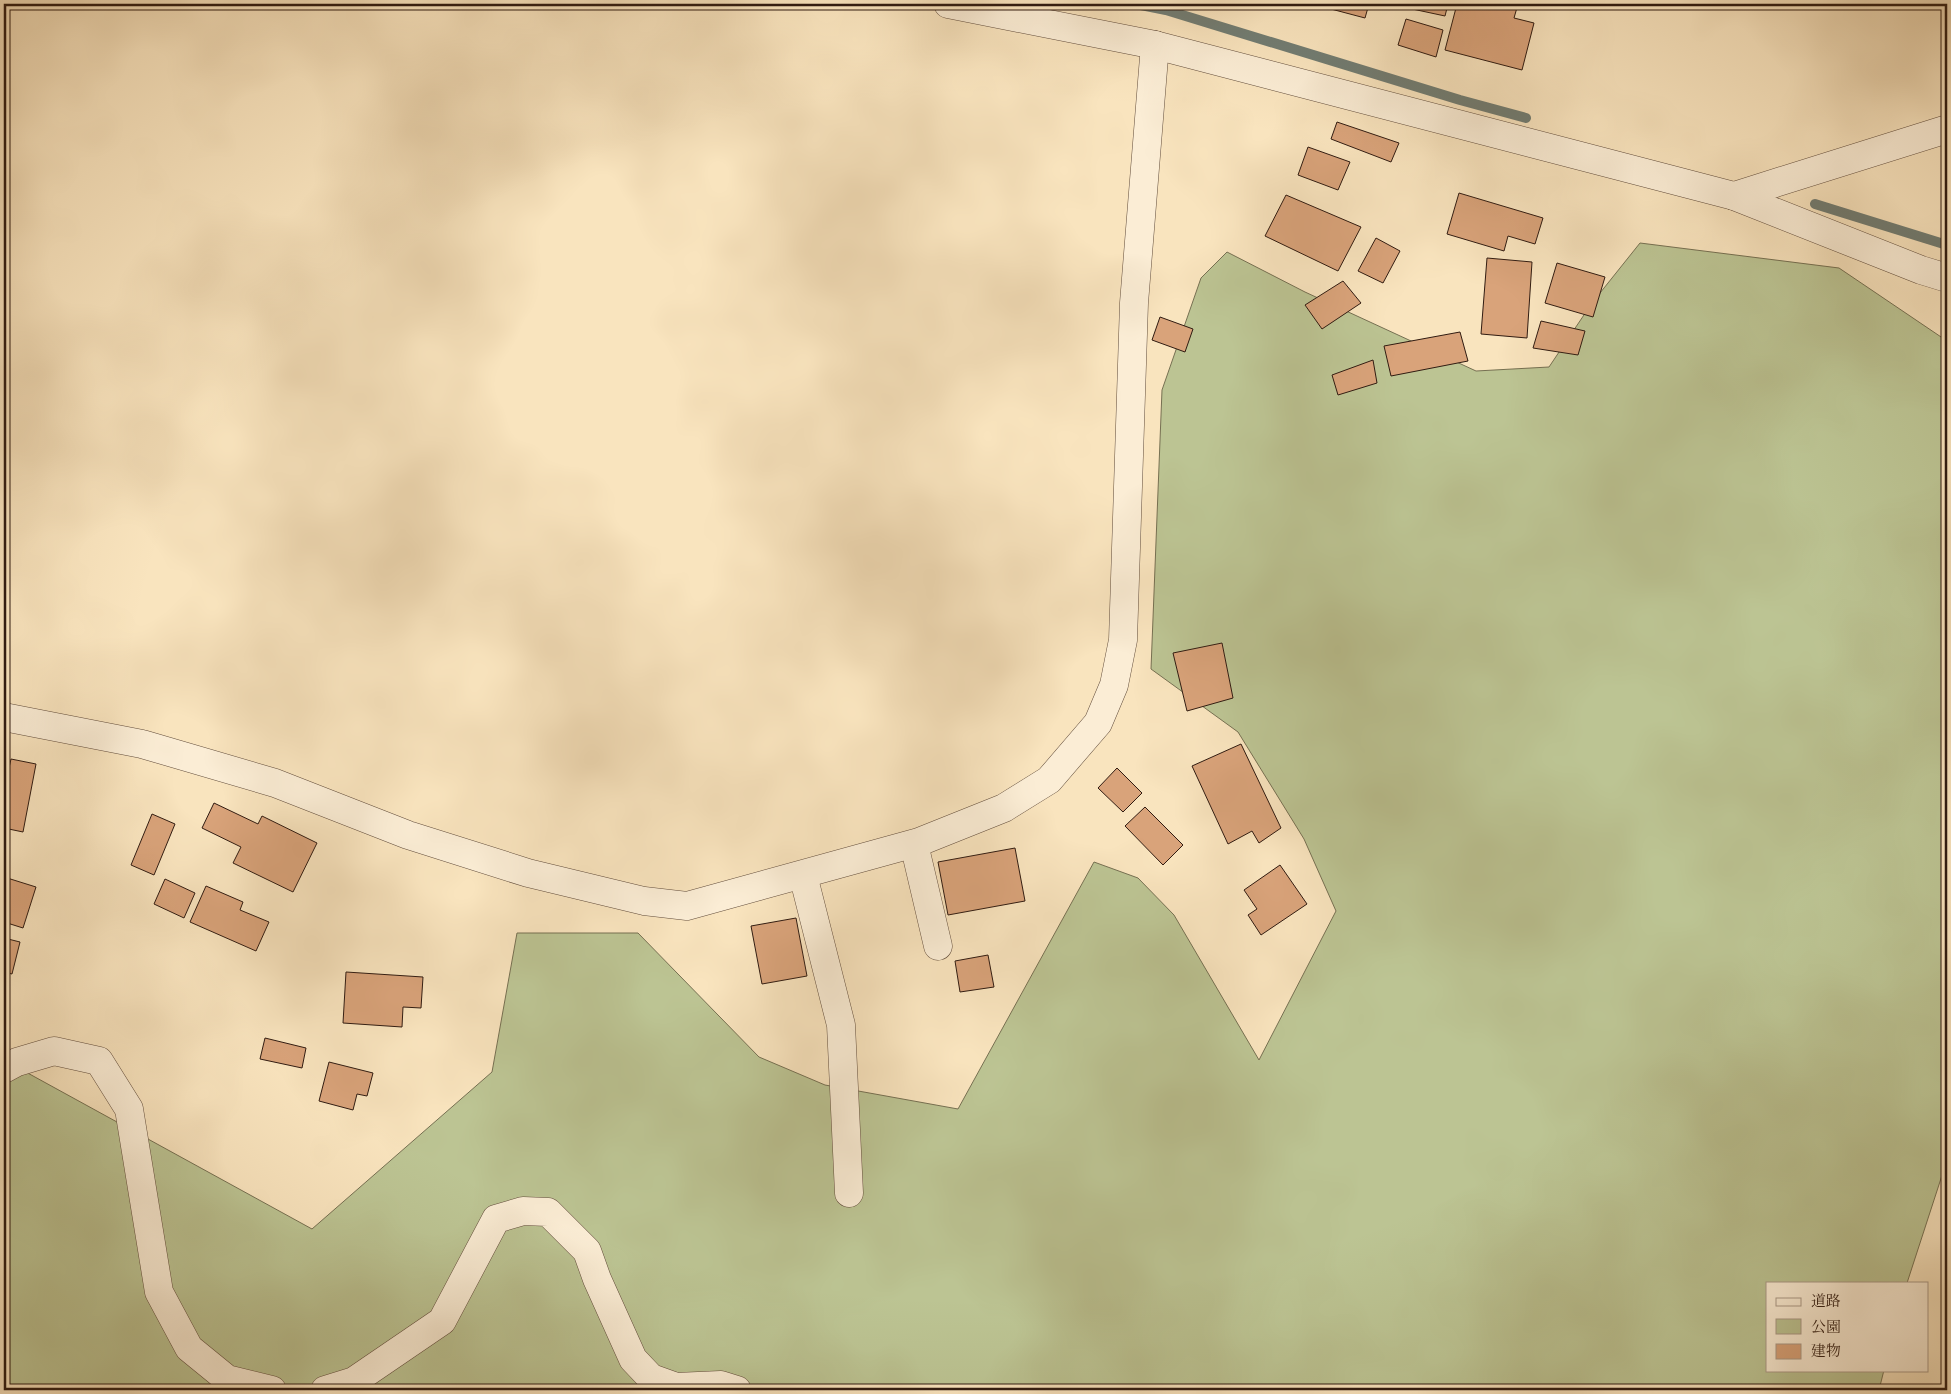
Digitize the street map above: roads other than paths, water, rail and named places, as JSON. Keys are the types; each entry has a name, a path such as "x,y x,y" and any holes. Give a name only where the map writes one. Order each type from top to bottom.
{"street":[{"path":"948,4 1155,45 1734,196 1921,270 1947,278"},
{"path":"4,717 142,744 275,783 408,836 510,868 644,901 687,906 914,844 1004,808 1049,780 1098,723 1114,684 1124,640 1134,303 1155,45"},
{"path":"1734,196 1947,129"},
{"path":"914,844 938,946"},
{"path":"803,875 841,1025 849,1193"},
{"path":"4,1069 18,1062 54,1051 99,1061 129,1109 159,1292 184,1340 189,1348 227,1379 272,1390"},
{"path":"325,1390 354,1381 442,1321 496,1219 524,1211 548,1212 587,1250 597,1279 633,1359 651,1378 676,1387 721,1385 737,1390"}],"waterway":[{"path":"1136,4 1166,10 1460,100 1526,118"},
{"path":"1815,204 1947,245"}]}
